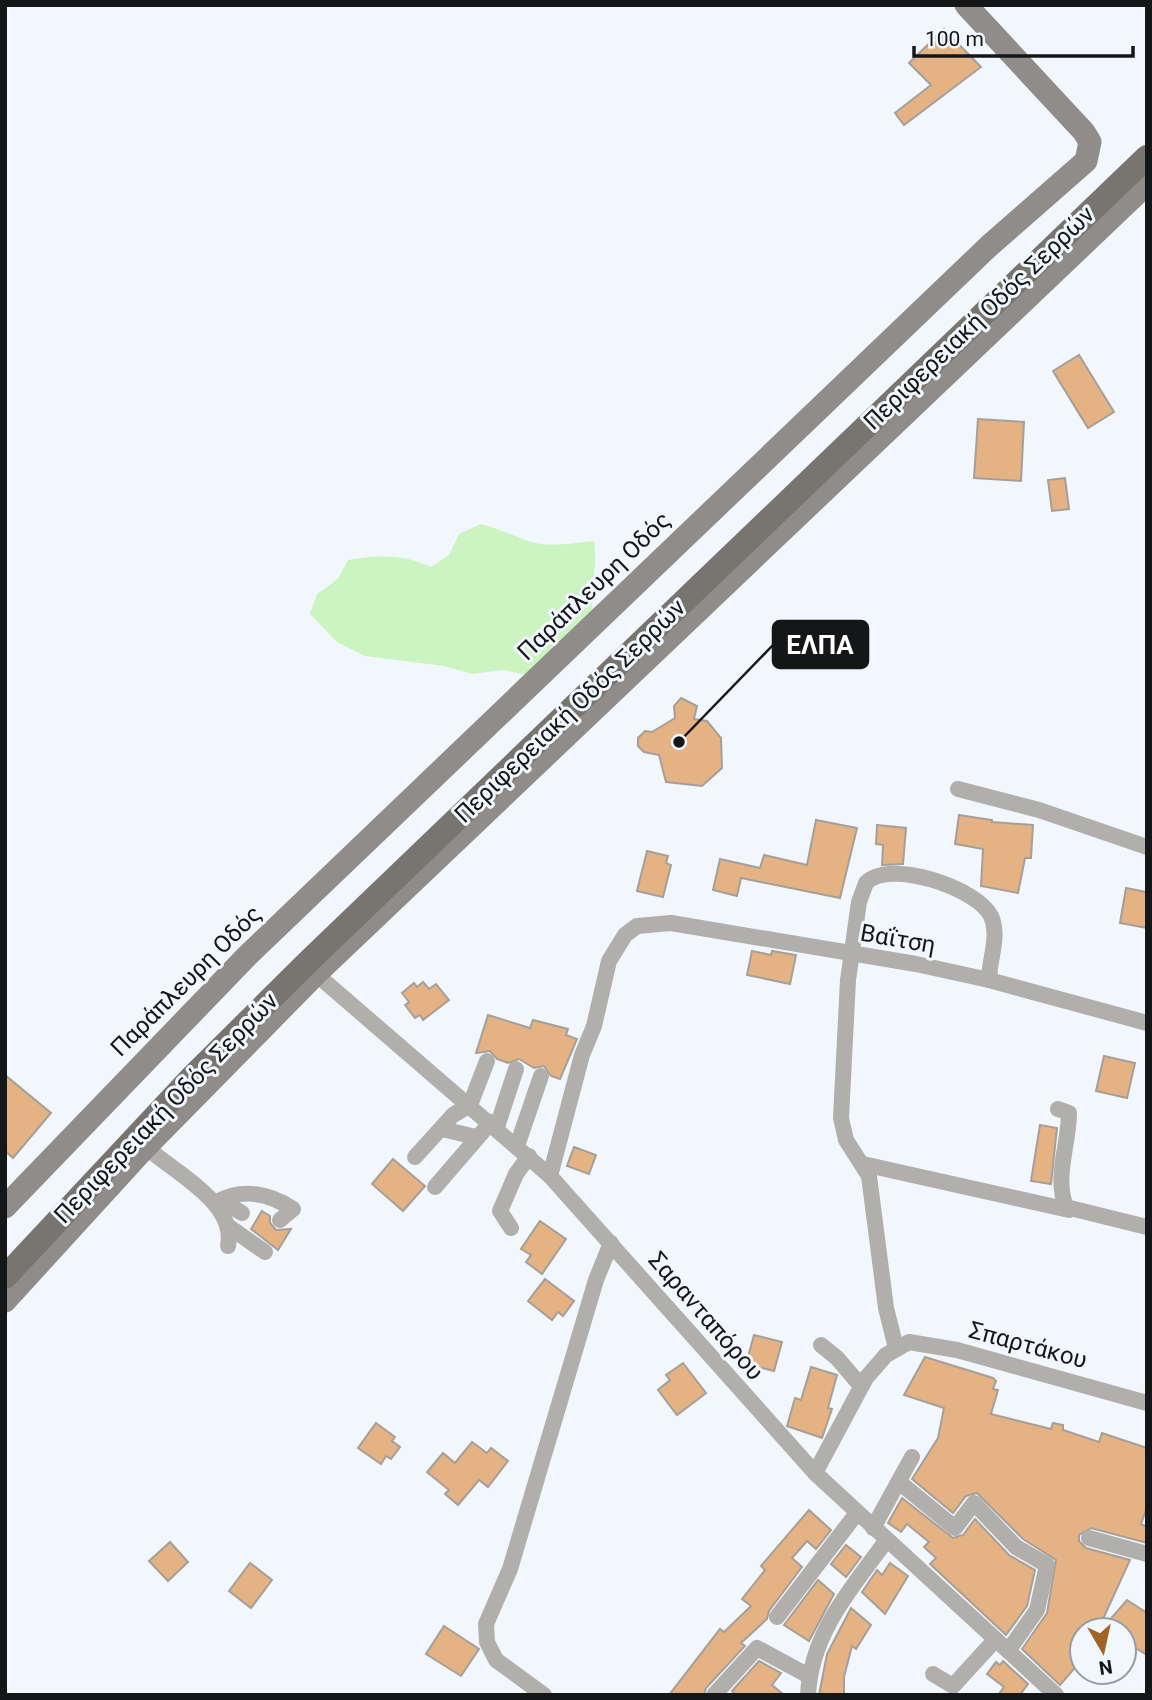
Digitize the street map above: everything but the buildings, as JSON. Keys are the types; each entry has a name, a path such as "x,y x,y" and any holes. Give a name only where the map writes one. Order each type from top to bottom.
{"main road":[{"name":"Περιφερειακή Οδός Σερρών","path":"5,1277 175,1095 312,958 1147,157"}],"street":[{"name":"Παράπλευρη Οδός","path":"5,1207 247,956 989,246 1086,161 1090,142 1084,132 966,5"},
{"path":"5,1301 146,1147 316,974 1147,184"},
{"path":"958,789 1039,810 1147,848"},
{"path":"815,1473 861,1385 874,1367 896,1348 886,1308 871,1186 863,1164 846,1140 841,1118 852,953 859,902 866,883 880,876 916,876 972,896 990,915 995,940 989,960 989,980"},
{"name":"Βαΐτση","path":"550,1176 610,961 625,935 637,926 671,923 852,953 989,980 1147,1023"},
{"name":"Σαρανταπόρου","path":"316,974 550,1176 815,1473 1056,1695"},
{"path":"415,1157 453,1115 470,1105 487,1061"},
{"path":"435,1187 475,1137 494,1125 516,1069"},
{"path":"511,1228 500,1210 516,1174 541,1076"},
{"path":"1058,1109 1069,1113 1069,1132 1061,1174 1062,1198 1069,1210"},
{"path":"442,1129 475,1137"},
{"path":"146,1147 219,1201 242,1213"},
{"path":"863,1164 1147,1227"},
{"path":"219,1201 263,1193 293,1209 280,1220"},
{"path":"219,1201 231,1231 229,1246"},
{"path":"228,1226 265,1252"},
{"path":"544,1695 496,1660 487,1642 486,1623 510,1569 596,1280 611,1242"},
{"name":"Σπαρτάκου","path":"896,1348 915,1341 938,1345 1147,1403"},
{"path":"821,1345 837,1358 861,1385"},
{"path":"873,1528 912,1457"},
{"path":"899,1482 955,1528 974,1503 1016,1547 1047,1565 1037,1610 1008,1651"},
{"path":"777,1617 857,1513"},
{"path":"1090,1538 1113,1547 1147,1554"},
{"path":"808,1695 814,1654 828,1622 886,1541"},
{"path":"933,1674 953,1686 995,1640"},
{"path":"714,1695 759,1648 809,1676"}],"green space":[{"path":"481,524 536,543 594,541 593,616 530,676 503,670 472,674 444,666 365,656 337,642 310,614 317,594 338,579 348,560 390,557 431,567 449,555 459,534"}],"place":[{"name":"ΕΛΠΑ","path":"679,742"}]}
